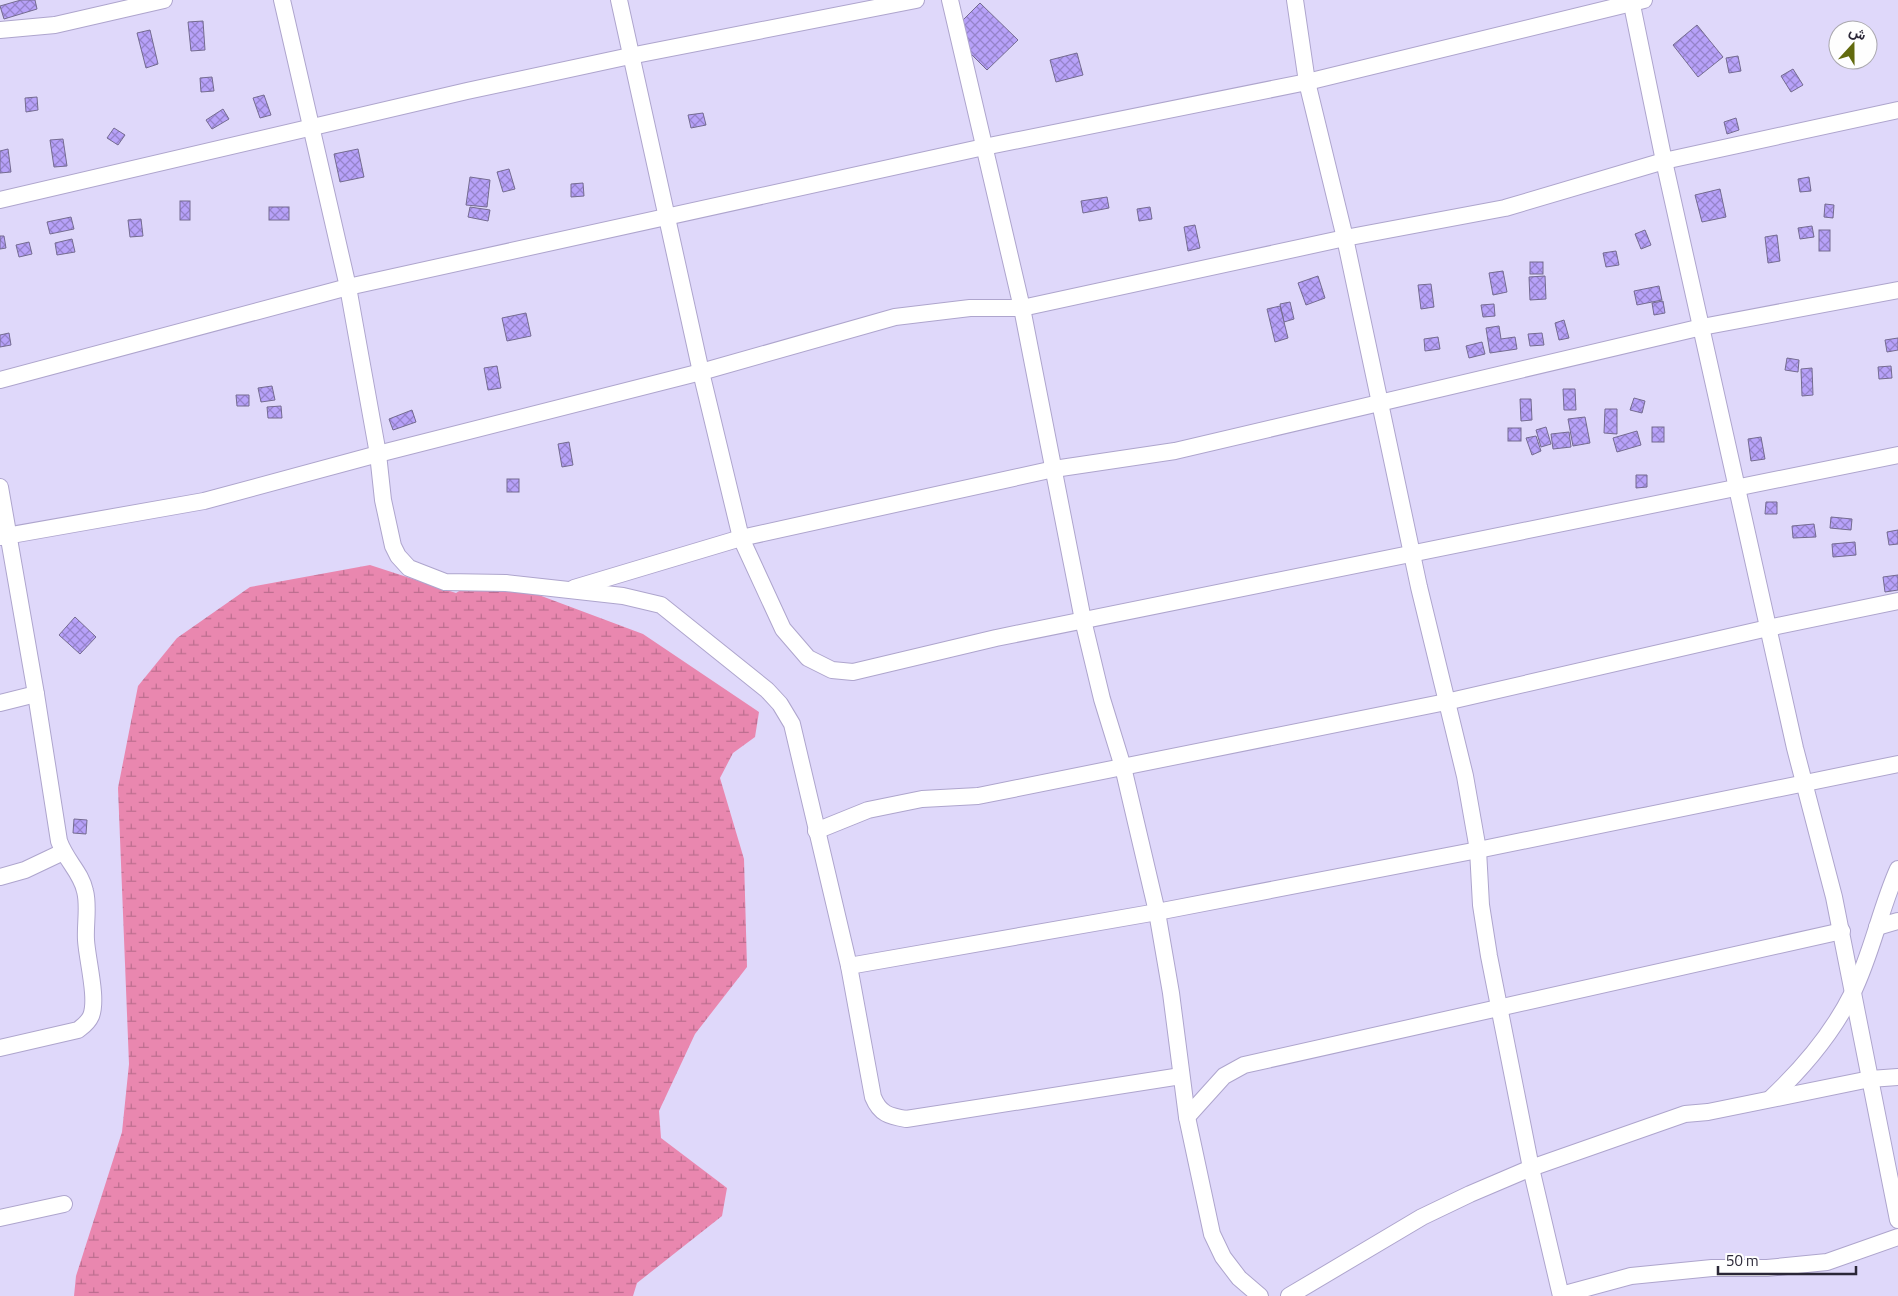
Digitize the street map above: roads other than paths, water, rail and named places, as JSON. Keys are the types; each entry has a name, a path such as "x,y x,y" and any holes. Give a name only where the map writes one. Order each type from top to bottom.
{"street":[{"path":"0,30 55,25 164,0"},
{"path":"282,0 348,287 378,454 383,500 392,546 409,568 445,582 506,583 642,598 661,605 767,690 780,704 792,724 849,966 873,1097 877,1106 884,1113 906,1119 1181,1076"},
{"path":"619,0 701,372 741,538 783,629 808,658 832,670 853,672 1083,620 1898,455"},
{"path":"0,200 630,56 916,0"},
{"path":"950,0 1022,308 1083,620 1102,699 1123,767 1157,912 1171,993 1187,1116 1212,1234 1223,1257 1239,1278 1260,1296"},
{"path":"1295,0 1307,82 1345,238 1412,553 1465,776 1478,850 1481,904 1500,1007 1531,1168 1561,1296 1631,1276 1712,1268 1767,1268 1827,1262 1898,1237"},
{"path":"0,380 348,287 666,215 984,147 1307,82 1636,1 1664,161 1768,628 1804,782 1842,931 1898,1220"},
{"path":"5,536 204,501 378,454 701,372 894,317 970,308 1022,308 1345,238 1505,208 1664,161 1898,110"},
{"path":"566,590 741,538 1054,468 1159,454 1702,327 1898,290"},
{"path":"0,487 5,536 36,694 59,841 69,863 80,874 86,892 91,1015 86,1024 78,1030 0,1048"},
{"path":"816,830 877,808 922,799 978,796 1446,702 1768,628 1898,601"},
{"path":"0,703 36,694"},
{"path":"849,966 1157,912 1478,850 1898,764"},
{"path":"0,877 26,870 63,852"},
{"path":"1770,1098 1795,1075 1819,1047 1853,993 1898,869"},
{"path":"1876,928 1898,921"},
{"path":"1187,1116 1224,1076 1244,1065 1842,931"},
{"path":"1289,1296 1422,1217 1531,1168 1663,1120 1770,1098 1870,1080 1898,1077"},
{"path":"0,1218 64,1204"}]}
